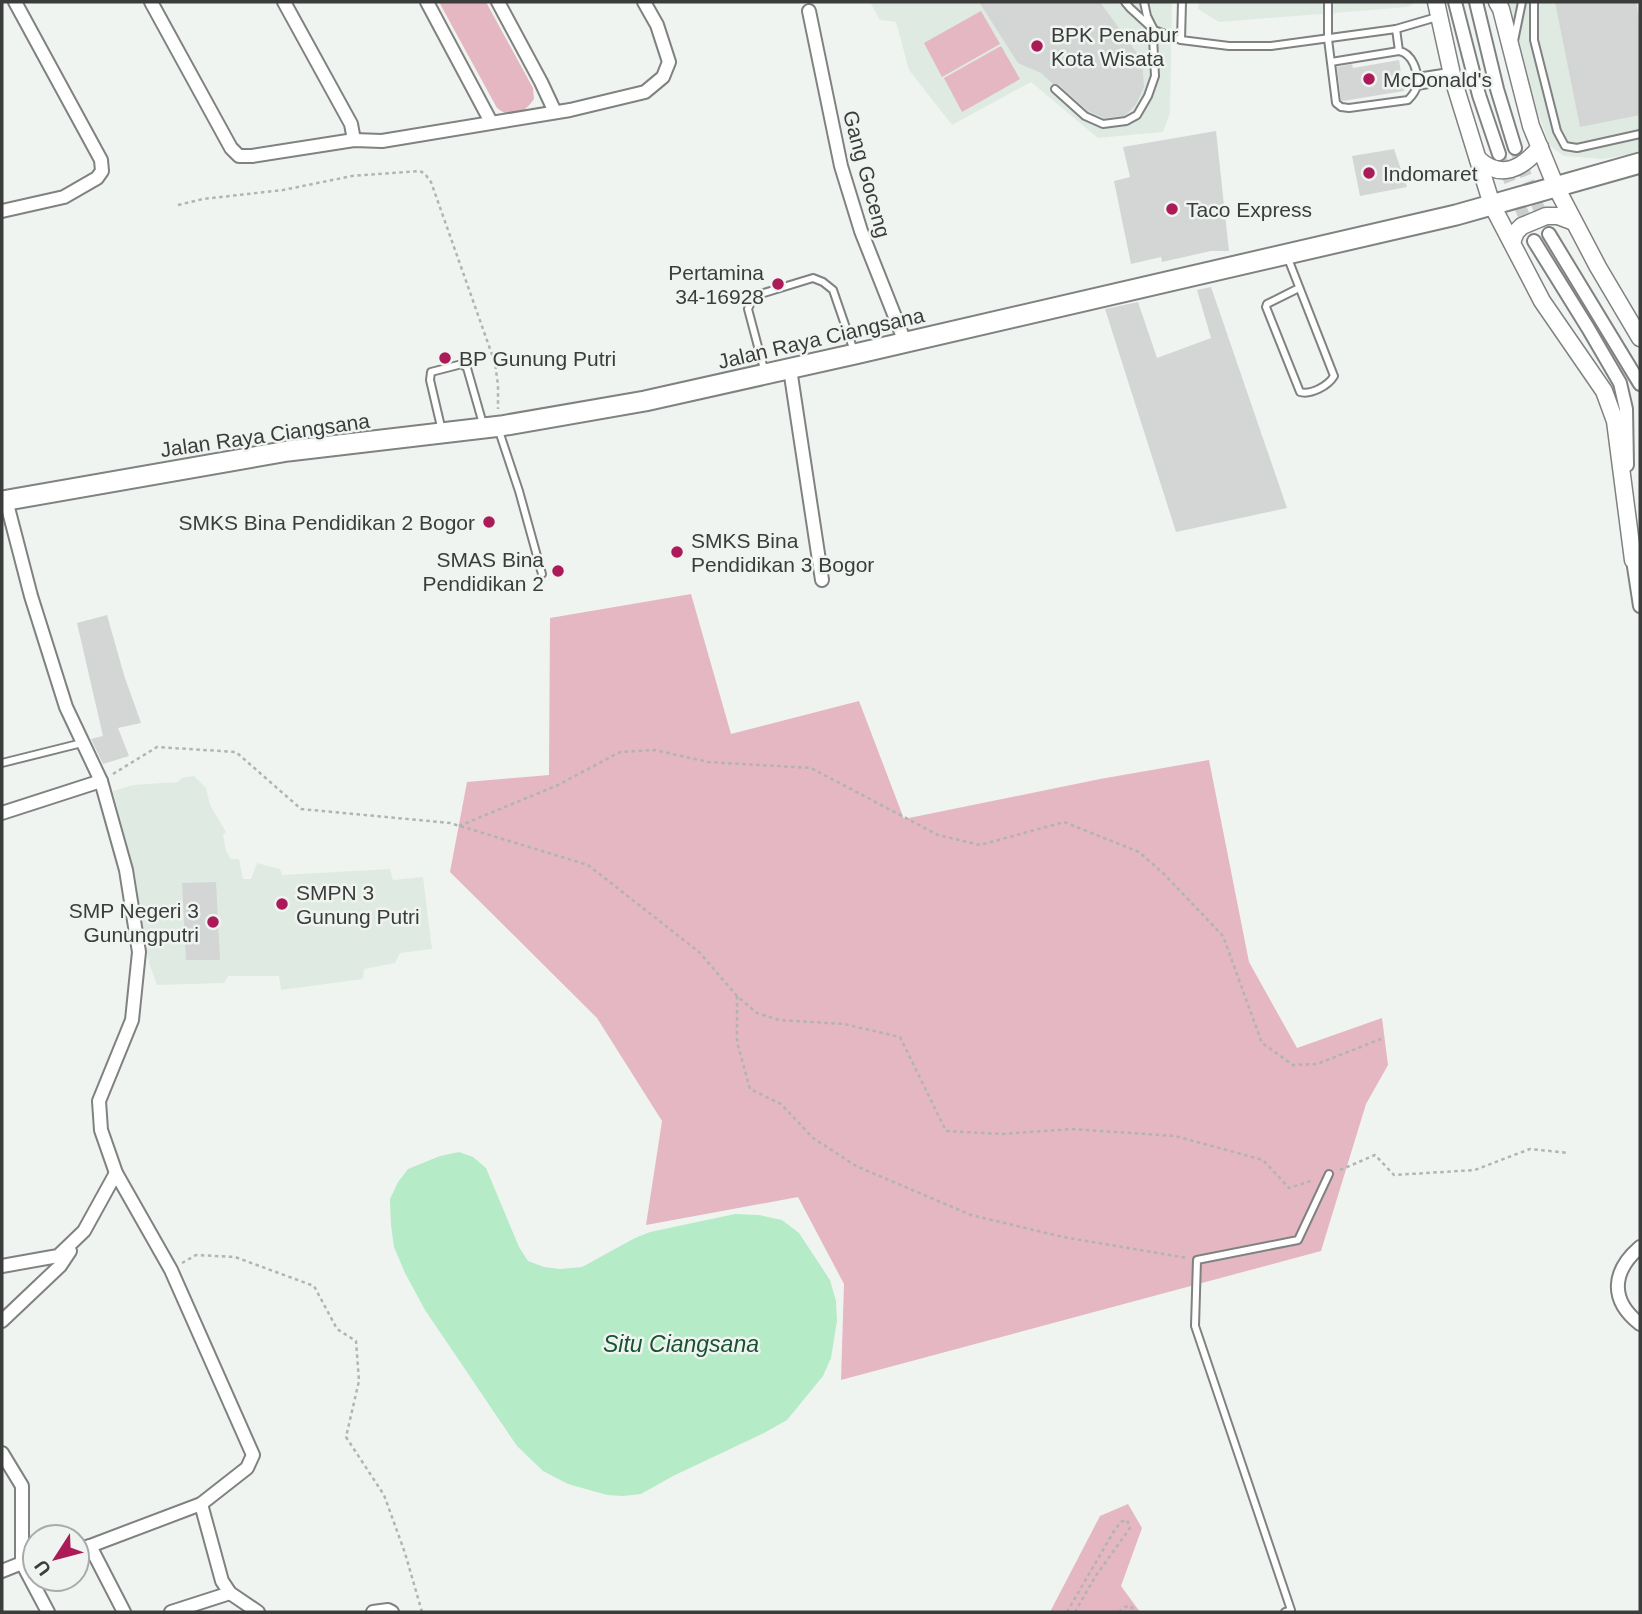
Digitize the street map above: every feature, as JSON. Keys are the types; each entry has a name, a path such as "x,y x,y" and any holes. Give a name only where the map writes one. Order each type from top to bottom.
{"main road":[{"name":"Jalan Raya Ciangsana","path":"4,501 288,451 494,427 645,401 1456,215 1640,163"}],"street":[{"path":"2,211 64,197 97,178 102,171 101,160 15,2"},
{"path":"151,2 231,148 239,156 354,139 382,141 555,112 645,92 663,77 670,62 657,25 644,2"},
{"path":"284,2 352,124 354,139"},
{"path":"427,2 491,122"},
{"path":"498,2 555,112"},
{"path":"1455,2 1479,95 1499,154"},
{"path":"1476,2 1497,89 1515,148"},
{"path":"1497,2 1531,126 1556,187 1598,267 1640,338"},
{"path":"1437,9 1452,76 1492,205 1542,301 1604,391 1615,421 1628,518 1637,562 1639,598"},
{"name":"Gang Goceng","path":"809,10 841,166 861,231 905,342"},
{"path":"1478,159 1488,168 1499,172 1530,159 1540,147"},
{"path":"1512,242 1522,226 1546,216 1558,216 1574,222"},
{"path":"1549,234 1640,384"},
{"path":"1534,241 1619,383 1626,410 1628,518"},
{"path":"790,369 822,580"},
{"path":"4,501 66,707 101,781 125,870 139,952 132,1020 99,1101 101,1130 116,1173 171,1269 253,1455 247,1468 201,1504 91,1545"},
{"path":"2,813 101,781"},
{"path":"2,1321 60,1266 84,1231 116,1173"},
{"path":"2,1266 58,1256 84,1231"},
{"path":"1640,1245 1625,1260 1618,1279 1619,1298 1629,1315 1640,1324"},
{"path":"2,1453 22,1486 25,1523"},
{"path":"201,1504 222,1581 230,1593 258,1612"},
{"path":"91,1560 124,1612"},
{"path":"2,1571 21,1564"},
{"path":"41,1593 48,1612"},
{"path":"171,1612 230,1593"},
{"path":"373,1612 391,1612"}],"lane":[{"path":"1125,2 1154,30 1181,40 1229,46 1271,46 1396,29 1437,9"},
{"path":"1055,89 1086,116 1103,124 1126,121 1137,115 1155,76 1154,30 1144,2"},
{"path":"1181,40 1182,2"},
{"path":"1328,2 1328,39 1336,103 1349,108 1408,100 1417,86 1417,77 1407,52 1331,62"},
{"path":"1511,52 1522,2"},
{"path":"1534,2 1534,40 1557,131 1565,146 1577,148 1640,134"},
{"path":"1396,29 1399,51"},
{"path":"1417,77 1452,76"},
{"path":"1417,86 1452,76"},
{"path":"1287,255 1334,376 1327,384 1304,394 1300,392 1266,307 1267,304 1299,288"},
{"path":"766,375 748,309 754,296 813,278 833,290 855,354"},
{"path":"443,433 430,380 431,372 462,364 467,368 494,427 534,542 542,574"},
{"path":"2,763 82,743"},
{"path":"1285,1612 1291,1610 1195,1326 1197,1260 1298,1240 1329,1174"}],"path":[{"path":"178,205 203,199 283,190 352,176 420,171 425,174 436,194 495,363 494,427"},
{"path":"101,781 158,747 236,752 301,809 450,824 588,865 699,952 737,996 757,1013 779,1020 844,1024 900,1037 946,1131 1002,1134 1071,1129 1175,1136 1264,1160 1289,1188 1375,1155 1395,1175 1475,1170 1530,1149 1569,1153"},
{"path":"459,826 558,785 620,752 655,750 708,762 811,768 938,835 980,845 1064,822 1139,852 1164,874 1223,936 1262,1043 1293,1065 1317,1064 1381,1039"},
{"path":"737,996 737,1042 750,1089 781,1104 813,1138 856,1166 971,1215 1063,1237 1197,1260"},
{"path":"171,1269 196,1255 235,1257 314,1286 337,1329 356,1342 359,1381 346,1437 384,1496 405,1553 422,1612"},
{"path":"1067,1612 1114,1531 1121,1522 1127,1520 1130,1528 1095,1577 1075,1612"},
{"path":"1119,1612 1131,1606 1135,1612"}],"shaded area":[{"path":"439,2 486,2 533,88 534,99 526,108 508,114 497,108"},
{"name":"BPK Penabur Kota Wisata","path":"870,2 1172,2 1170,113 1163,132 1098,138 1031,82 952,125 909,70 896,22 880,20"},
{"path":"1199,2 1417,2 1408,7 1219,22 1198,9"},
{"path":"1508,2 1640,2 1640,153 1603,159 1564,156 1550,146 1532,97"},
{"path":"981,11 1000,44 942,77 924,43"},
{"path":"1001,46 1020,79 962,112 944,78"},
{"path":"691,594 731,734 859,701 904,819 1209,760 1249,962 1297,1048 1382,1018 1388,1065 1366,1104 1321,1251 841,1380 844,1284 798,1197 646,1225 662,1121 597,1018 450,872 467,782 549,775 550,618"},
{"name":"SMPN 3 Gunung Putri","path":"194,776 206,788 210,805 226,832 223,835 226,851 231,859 239,859 243,879 251,879 257,863 280,869 282,875 390,869 393,880 423,877 432,949 400,953 395,963 364,969 363,979 281,990 279,976 228,976 224,983 157,985 142,929 135,874 113,791 133,785 178,782 182,778"},
{"path":"1128,1504 1142,1528 1121,1586 1140,1612 1050,1612 1100,1516"}],"water":[{"name":"Situ Ciangsana","path":"459,1152 473,1157 486,1168 519,1247 528,1261 544,1267 582,1267 650,1232 735,1214 782,1220 799,1233 830,1280 836,1301 837,1321 831,1358 823,1376 787,1420 641,1494 607,1495 568,1484 543,1471 517,1446 425,1310 394,1247 390,1199 398,1182 408,1169 440,1156"}],"building":[{"path":"979,2 1100,2 1142,60 1144,87 1135,106 1124,116 1104,118 1088,111 1058,84 1053,84 1041,73 1018,63"},
{"path":"1555,2 1636,2 1640,23 1640,115 1580,127"},
{"name":"McDonald's","path":"1399,60 1404,91 1341,100 1337,67 1352,64 1353,68"},
{"name":"Taco Express","path":"1216,131 1229,251 1211,251 1162,262 1161,257 1131,264 1114,181 1130,177 1123,147"},
{"path":"1394,149 1407,187 1360,196 1352,156"},
{"path":"1211,287 1287,508 1176,532 1105,309 1138,302 1157,358 1211,338 1197,290"},
{"path":"107,615 141,723 118,728 129,756 103,764 91,739 103,736 77,623"},
{"path":"216,882 220,960 186,960 182,883"}],"tunnel":[{"path":"1515,148 1549,234"},
{"path":"1499,154 1534,241"}],"place":[{"name":"BPK Penabur Kota Wisata","path":"1037,46"},
{"name":"McDonald's","path":"1369,79"},
{"name":"Indomaret","path":"1369,173"},
{"name":"Taco Express","path":"1172,209"},
{"name":"Pertamina 34-16928","path":"778,284"},
{"name":"BP Gunung Putri","path":"445,358"},
{"name":"SMKS Bina Pendidikan 2 Bogor","path":"489,522"},
{"name":"SMKS Bina Pendidikan 3 Bogor","path":"677,552"},
{"name":"SMAS Bina Pendidikan 2","path":"558,571"},
{"name":"SMPN 3 Gunung Putri","path":"282,904"},
{"name":"SMP Negeri 3 Gunungputri","path":"213,922"}]}
